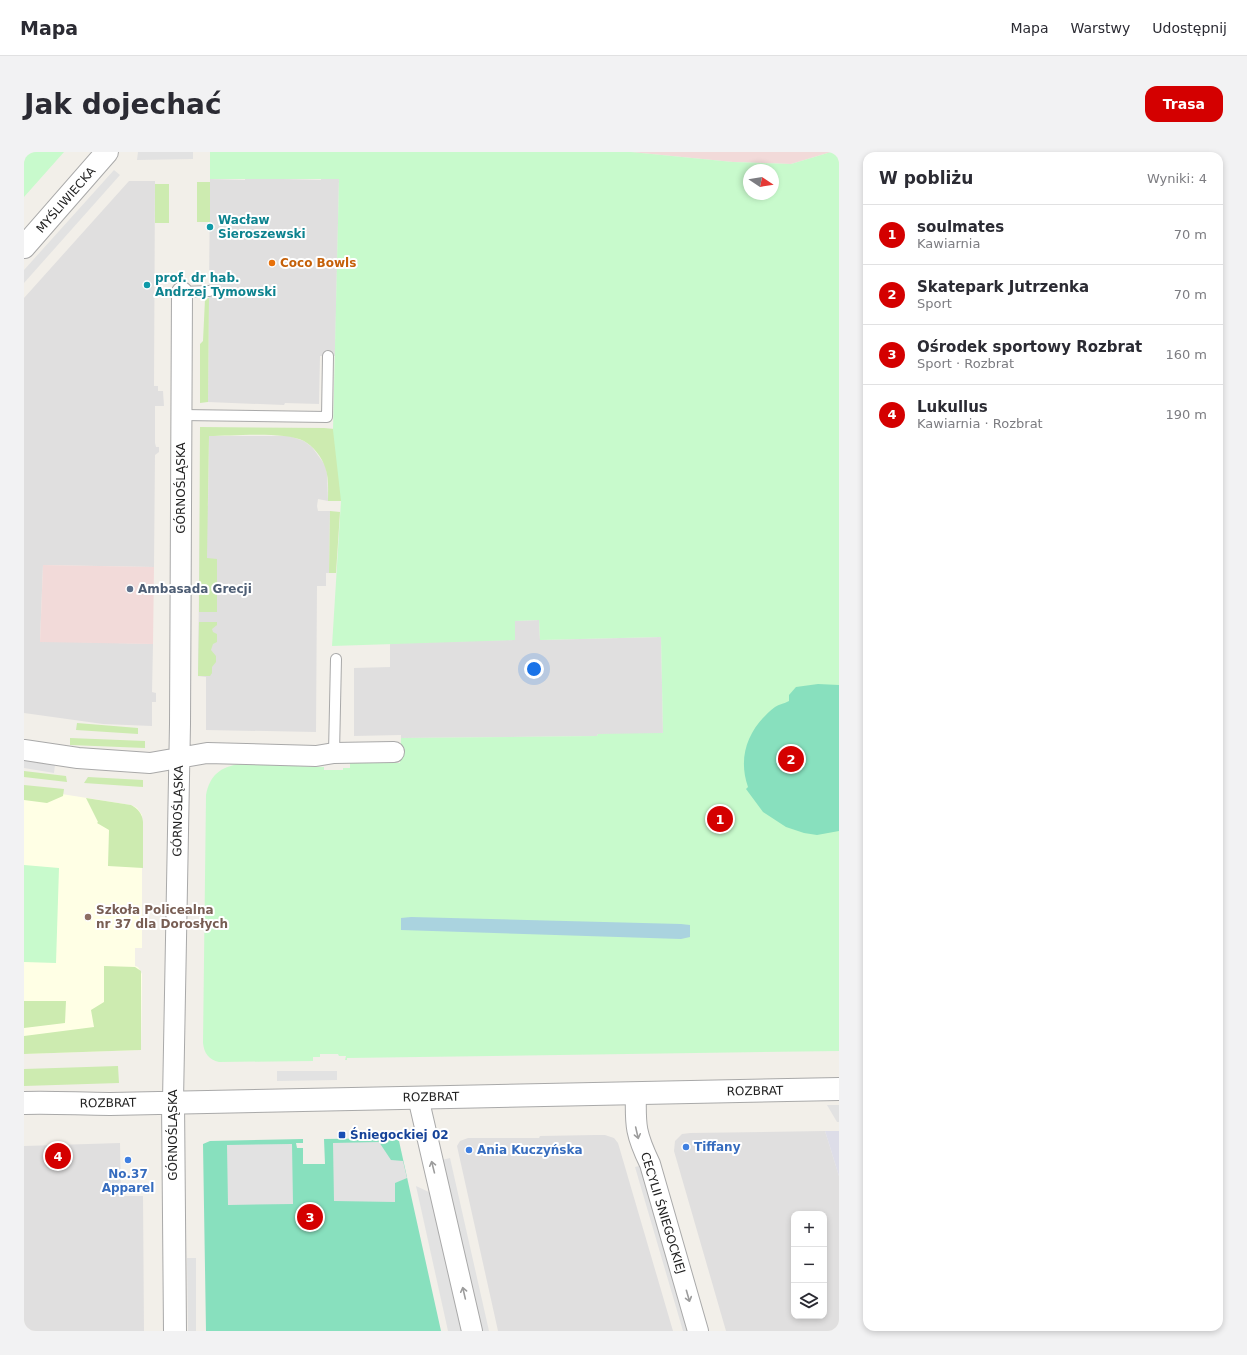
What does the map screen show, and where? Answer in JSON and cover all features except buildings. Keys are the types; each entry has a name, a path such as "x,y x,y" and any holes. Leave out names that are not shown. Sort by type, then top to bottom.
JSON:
{"street":[{"name":"MYŚLIWIECKA","path":"24,248 107,152"},
{"name":"GÓRNOŚLĄSKA","path":"175,1331 173,1101 179,759 182,292"},
{"path":"24,750 62,757 150,763 207,753 316,756 334,753 394,752"},
{"name":"ROZBRAT","path":"24,1103 108,1104 173,1101 636,1094 839,1089"},
{"name":"CECYLII ŚNIEGOCKIEJ","path":"636,1094 635,1124 639,1140 650,1164 698,1331"},
{"path":"418,1097 472,1331"}],"lane":[{"path":"182,292 209,291"},
{"path":"182,414 327,417 328,356"},
{"path":"334,753 336,659"}],"shaded area":[{"path":"138,152 193,152 193,159 137,160"},
{"path":"631,152 831,152 791,164 733,162"},
{"path":"114,170 120,175 24,283 24,270"},
{"path":"245,178 339,179 335,356 320,356 319,404 285,403 284,405 208,402 210,179 245,180"},
{"path":"129,181 155,181 154,386 158,386 158,391 163,391 164,406 155,406 155,443 156,447 159,447 159,452 155,455 154,567 43,565 40,641 153,644 152,692 156,693 156,702 152,702 152,726 103,724 24,713 24,298"},
{"path":"209,436 289,436 304,441 312,447 325,465 327,473 328,501 318,499 317,506 318,511 330,511 329,573 326,573 326,586 317,586 316,732 206,730 206,677 198,676 200,506 208,506"},
{"path":"43,565 154,567 153,644 40,642"},
{"path":"539,620 540,640 661,637 663,734 401,738 401,735 354,736 354,668 390,667 390,643 514,640 514,621"},
{"path":"24,760 55,765 54,773 24,768"},
{"path":"24,788 131,805 137,808 142,815 142,948 135,948 135,966 138,967 142,974 141,1050 24,1054"},
{"path":"277,1071 337,1071 337,1080 277,1081"},
{"path":"827,1105 839,1105 839,1122 837,1122"},
{"path":"825,1131 839,1176 839,1331 726,1331 674,1151 675,1141 682,1134"},
{"path":"825,1131 839,1131 839,1176"},
{"path":"605,1135 614,1138 618,1143 673,1331 498,1331 457,1146 460,1141 468,1138 539,1138 540,1136"},
{"path":"379,1142 391,1160 403,1161 407,1178 395,1183 395,1202 334,1201 333,1143"},
{"path":"120,1143 121,1196 143,1196 144,1331 24,1331 24,1146"},
{"path":"292,1144 293,1204 228,1205 227,1145"},
{"path":"450,1158 489,1331 480,1331 442,1160"},
{"path":"643,1165 691,1331 683,1331 635,1167"},
{"path":"416,1186 433,1194 463,1331 448,1331"},
{"path":"187,1258 196,1258 196,1331 188,1331"}],"green space":[{"path":"24,152 64,152 24,197"},
{"path":"210,152 631,152 733,162 791,164 831,152 839,152 839,1051 347,1058 347,1060 345,1060 346,1056 339,1056 338,1054 320,1054 320,1057 313,1057 313,1061 219,1062 212,1060 208,1056 203,1043 206,795 210,782 217,773 227,767 240,764 324,767 324,770 343,770 343,768 350,768 350,761 400,763 401,738 597,736 598,734 663,733 661,637 540,640 539,620 515,621 515,640 332,646 341,501 333,430 339,179 210,179"},
{"path":"197,182 210,182 210,222 197,222"},
{"path":"155,184 169,184 169,223 155,223"},
{"path":"209,298 208,402 200,403 200,344 203,341 205,299"},
{"path":"200,427 324,428 345,430 341,501 328,501 328,479 324,463 314,449 304,441 284,436 271,435 209,436 207,558 217,559 217,612 199,612"},
{"path":"330,511 340,512 336,573 329,573"},
{"path":"199,622 217,622 217,625 212,629 213,632 217,634 217,642 213,644 211,650 216,656 216,662 212,667 212,673 210,676 198,676"},
{"path":"818,684 839,685 839,831 817,835 804,833 786,827 763,812 746,789 748,787 744,764 745,753 752,733 766,715 777,706 789,701 789,695 796,687"},
{"path":"77,723 138,728 138,734 76,730"},
{"path":"70,738 145,741 145,748 70,745"},
{"path":"24,771 66,776 67,782 24,777"},
{"path":"88,777 143,780 143,787 84,783"},
{"path":"24,785 64,789 63,796 47,803 24,800"},
{"path":"86,798 131,805 136,808 142,816 143,822 143,868 108,866 109,830 97,823 98,822"},
{"path":"24,865 59,868 56,963 24,962"},
{"path":"104,966 135,967 141,971 141,1050 24,1054 24,1036 94,1027 91,1010 104,1002"},
{"path":"24,1001 66,1001 65,1023 24,1028"},
{"path":"118,1066 119,1083 24,1086 24,1069"},
{"path":"395,1138 399,1141 441,1331 206,1331 203,1144 210,1141 303,1139 303,1143 296,1143 297,1148 303,1148 303,1164 325,1164 324,1139"}],"water":[{"path":"411,917 681,924 690,925 690,937 681,939 401,930 401,918"}],"place":[{"name":"Wacław Sieroszewski","path":"210,227"},
{"name":"Coco Bowls","path":"272,263"},
{"name":"prof. dr hab. Andrzej Tymowski","path":"147,285"},
{"name":"Ambasada Grecji","path":"130,589"},
{"name":"Skatepark Jutrzenka","path":"791,759"},
{"name":"soulmates","path":"720,819"},
{"name":"Szkoła Policealna nr 37 dla Dorosłych","path":"88,917"},
{"name":"Śniegockiej 02","path":"342,1135"},
{"name":"Tiffany","path":"686,1147"},
{"name":"Ania Kuczyńska","path":"469,1150"},
{"name":"Lukullus","path":"58,1156"},
{"name":"No.37 Apparel","path":"128,1160"},
{"name":"Ośrodek sportowy Rozbrat","path":"310,1217"}]}
